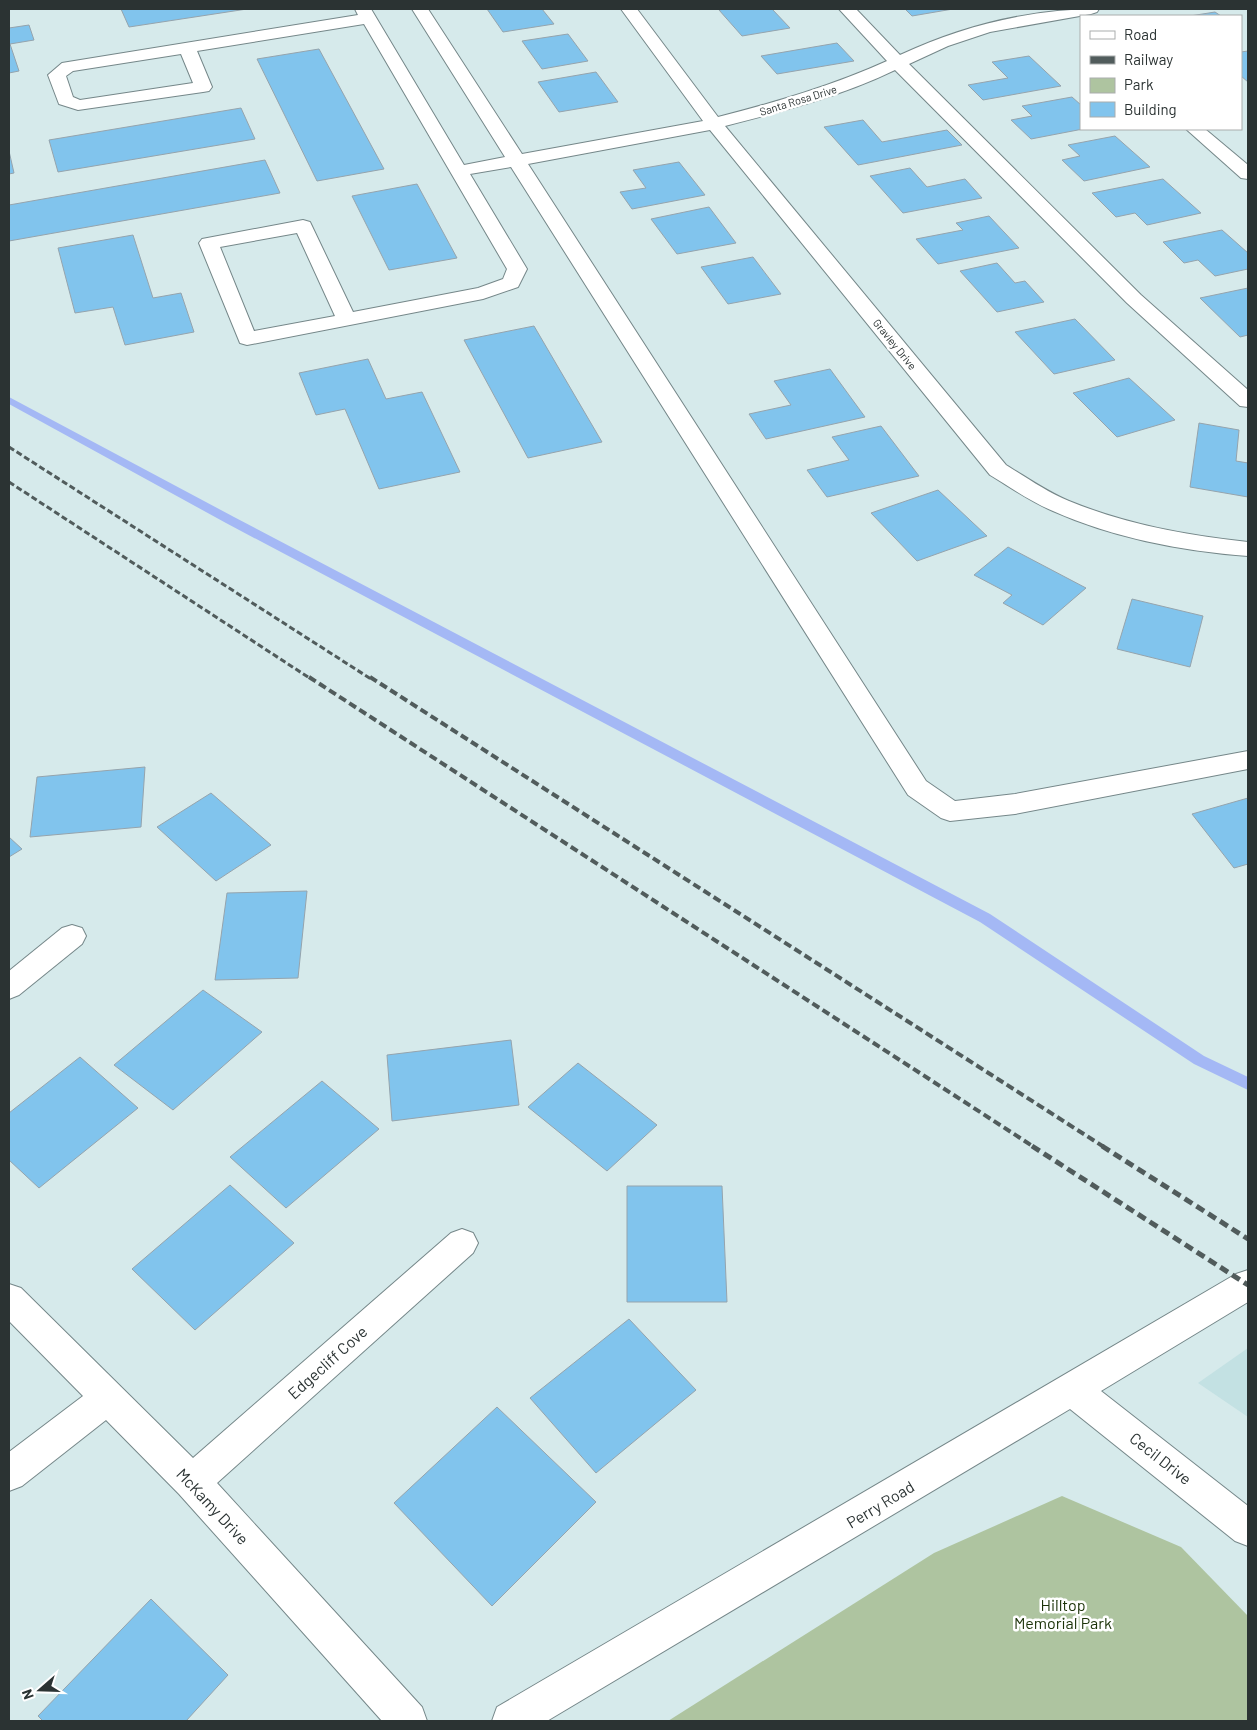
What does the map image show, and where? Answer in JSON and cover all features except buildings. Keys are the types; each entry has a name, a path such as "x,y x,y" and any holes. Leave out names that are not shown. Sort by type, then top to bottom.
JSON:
{"street":[{"path":"420,9 507,162 718,478 917,788 950,811 1015,804 1248,760"},
{"name":"Gravley Drive","path":"629,9 714,124 998,470 1060,506 1129,529 1189,543 1248,549"},
{"path":"847,9 938,105 1134,299 1248,401"},
{"name":"Santa Rosa Drive","path":"459,171 714,124 856,82 942,42 987,28 1064,16 1091,9"},
{"path":"187,47 203,87 78,105 65,100 58,74 68,66 187,47 366,13 517,269 511,283 483,294 347,320 247,339 209,243 304,226 347,320"},
{"path":"1196,130 1248,174"},
{"path":"9,987 72,936"},
{"name":"Edgecliff Cove","path":"192,1482 462,1243"},
{"name":"Perry Road","path":"512,1721 1248,1286"},
{"name":"McKamy Drive","path":"9,1299 192,1482 408,1721"},
{"name":"Cecil Drive","path":"1073,1390 1248,1528"},
{"path":"9,1474 109,1397"}],"shaded area":[{"path":"1248,1348 1248,1417 1198,1383"}],"green space":[{"name":"Hilltop Memorial Park","path":"1062,1496 1181,1547 1248,1616 1248,1721 668,1721 934,1553"}],"waterway":[{"path":"9,400 230,520 985,918 1199,1060 1248,1084"}],"railway":[{"path":"9,447 371,679"},
{"path":"9,482 311,679"},
{"path":"309,677 1034,1147"},
{"path":"370,677 1104,1147"},
{"path":"1032,1146 1248,1285"},
{"path":"1102,1146 1248,1239"}]}
